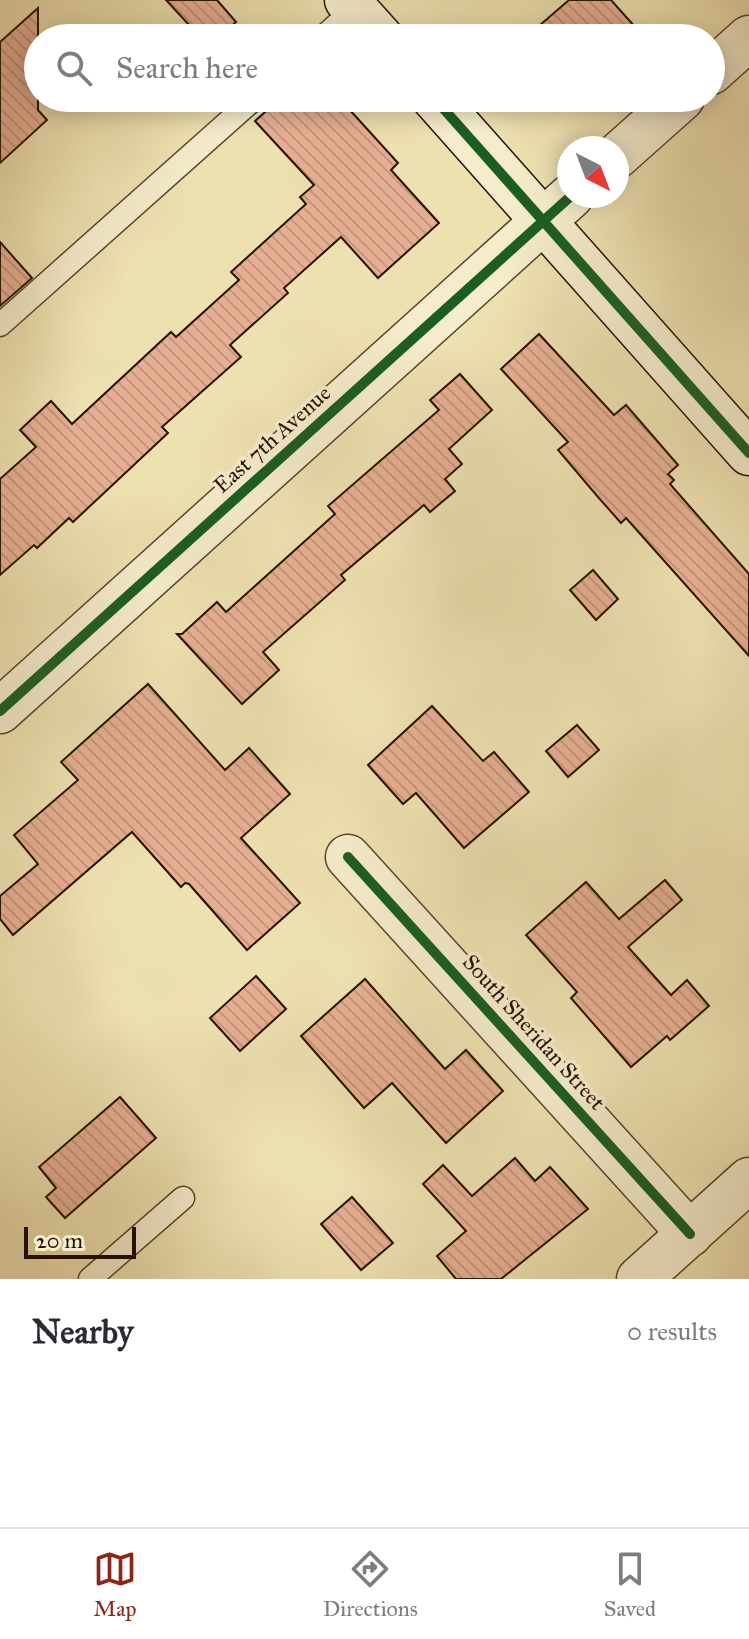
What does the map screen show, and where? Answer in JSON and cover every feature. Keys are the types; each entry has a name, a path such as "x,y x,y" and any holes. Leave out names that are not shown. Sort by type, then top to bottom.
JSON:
{"street":[{"path":"725,59 749,38"},
{"path":"450,112 557,208 749,453"},
{"path":"629,145 666,112"},
{"name":"East 7th Avenue","path":"0,711 557,208"},
{"name":"South Sheridan Street","path":"348,857 690,1234"},
{"path":"639,1279 749,1180"}],"lane":[{"path":"344,24 362,12"},
{"path":"0,325 239,112"},
{"path":"90,1279 183,1198"}],"building":[{"path":"166,0 217,0 236,22 234,24 188,24"},
{"path":"569,0 611,0 632,24 541,24"},
{"path":"38,8 38,24 24,24 24,112 40,112 47,120 0,163 0,42"},
{"path":"265,112 352,112 398,163 391,170 439,223 378,278 341,237 284,288 288,293 230,345 241,357 162,427 168,433 73,522 69,518 37,548 34,545 0,575 0,479 36,447 20,430 51,401 72,424 171,332 176,337 239,280 231,272 306,204 300,197 314,185 255,121"},
{"path":"0,242 32,278 0,306"},
{"path":"539,334 614,415 626,405 678,465 668,474 674,480 670,484 749,574 749,656 626,518 621,523 598,497 558,450 568,442 501,369"},
{"path":"460,374 492,410 449,449 462,464 445,479 455,491 430,512 424,505 341,575 345,580 263,652 279,670 242,704 177,634 182,634 217,602 226,612 335,514 328,506 439,410 430,400"},
{"path":"593,570 618,599 596,620 570,590"},
{"path":"148,684 225,770 249,748 290,794 241,838 300,903 247,950 189,884 181,887 132,832 13,935 0,919 0,896 38,864 14,835 78,780 61,762"},
{"path":"432,706 483,761 494,752 529,792 464,848 416,793 403,804 368,765"},
{"path":"577,725 599,750 568,777 546,751"},
{"path":"665,880 682,900 628,947 671,995 687,980 709,1006 670,1040 667,1036 631,1067 571,998 577,992 526,935 586,882 619,919"},
{"path":"256,976 286,1009 240,1051 210,1018"},
{"path":"365,979 445,1069 466,1050 503,1091 446,1143 392,1083 364,1108 301,1036"},
{"path":"120,1097 156,1138 65,1218 46,1197 56,1188 39,1167"},
{"path":"515,1158 535,1181 550,1167 588,1209 501,1279 456,1279 437,1256 466,1231 423,1184 443,1165 472,1196"},
{"path":"352,1197 393,1243 361,1270 321,1224"}],"cycle path":[{"path":"446,112 749,453"},
{"path":"0,711 558,208"},
{"path":"348,857 690,1234"}]}
